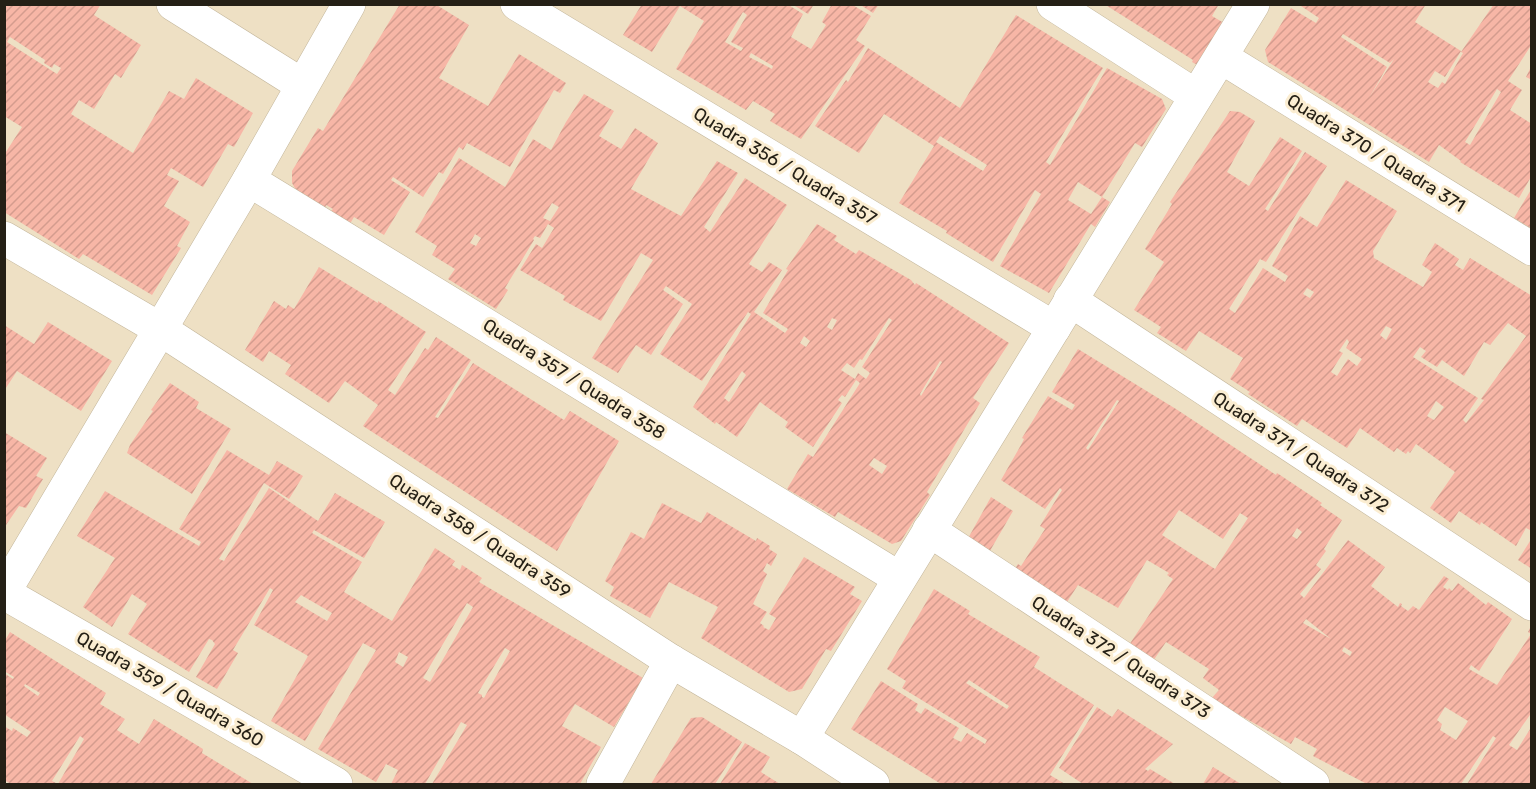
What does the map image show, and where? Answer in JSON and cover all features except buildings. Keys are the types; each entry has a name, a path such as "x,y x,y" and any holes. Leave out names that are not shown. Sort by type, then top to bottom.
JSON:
{"street":[{"path":"173,4 302,85"},
{"path":"4,592 249,180 349,4"},
{"name":"Quadra 356 / Quadra 357","path":"517,4 1054,328"},
{"path":"1053,4 1196,96"},
{"path":"802,738 1253,4"},
{"name":"Quadra 370 / Quadra 371","path":"1221,57 1532,249"},
{"name":"Quadra 357 / Quadra 358","path":"249,180 899,579"},
{"name":"Quadra 358 / Quadra 359","path":"4,238 160,329 671,661 802,738 873,784"},
{"name":"Quadra 371 / Quadra 372","path":"1070,300 1532,604"},
{"name":"Quadra 372 / Quadra 373","path":"929,530 1313,784"},
{"name":"Quadra 359 / Quadra 360","path":"4,592 301,776 336,784"},
{"path":"603,784 671,661"}]}
